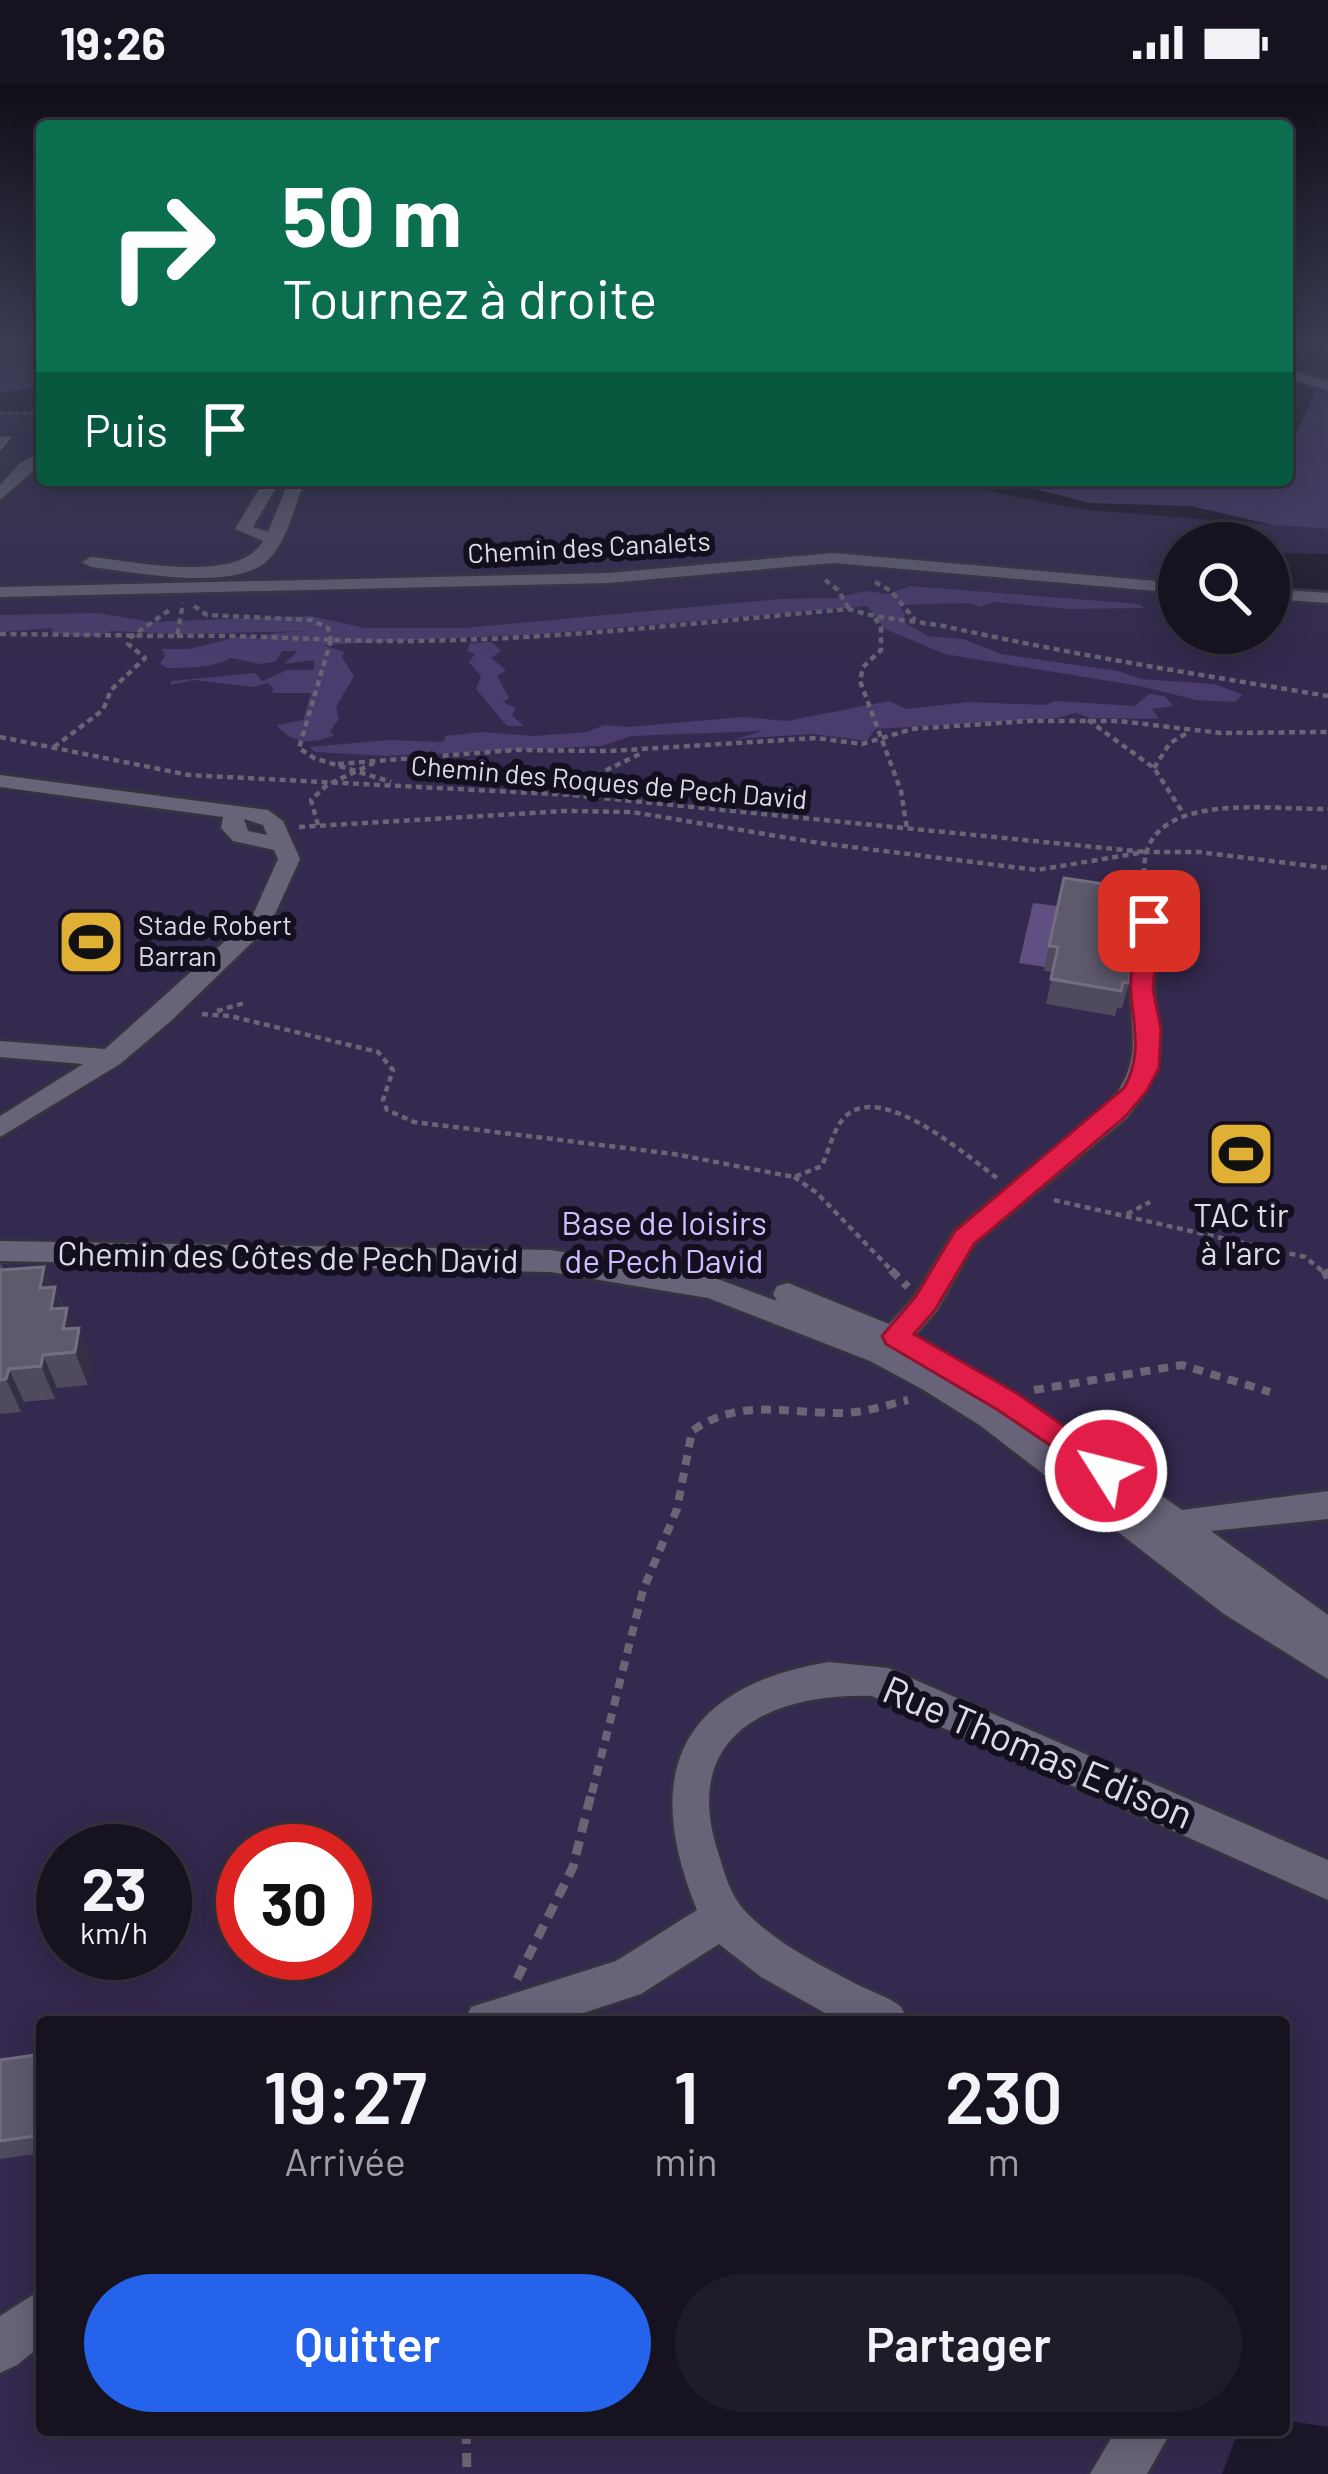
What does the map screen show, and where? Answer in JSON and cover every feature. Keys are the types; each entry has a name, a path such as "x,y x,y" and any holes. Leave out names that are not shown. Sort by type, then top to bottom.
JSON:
{"street":[{"path":"0,494 7,476 36,458"},
{"path":"268,486 243,529 271,538"},
{"path":"91,562 234,569 264,557 294,486"},
{"name":"Chemin des Canalets","path":"0,592 186,599 608,578 814,558 1158,586"},
{"path":"1290,595 1328,598"},
{"path":"0,781 81,789 160,805 235,810 232,828 241,836 282,838 289,859 262,920 163,1015 111,1058 0,1128"},
{"path":"889,1345 926,1303 964,1237 1117,1112 1147,1068 1149,1029 1142,989 1149,921"},
{"path":"0,1049 111,1058"},
{"name":"Chemin des Côtes de Pech David","path":"0,1232 561,1244 701,1267 782,1291 1008,1402 1328,1663"},
{"name":"Chemin des Côtes de Pech David","path":"0,1251 569,1264 712,1288 889,1345 1167,1534 1328,1635"},
{"path":"1167,1534 1237,1512 1328,1505"},
{"name":"Rue Thomas Edison","path":"875,2016 787,1969 723,1918 691,1843 688,1797 704,1745 739,1707 785,1682 835,1674 875,1680 1328,1880"},
{"path":"504,2016 626,1979 723,1918"},
{"path":"0,2348 36,2318"},
{"path":"1116,2474 1144,2436"}],"path":[{"path":"814,558 826,571 825,582 838,590 849,609"},
{"path":"857,559 915,620"},
{"path":"177,636 186,599"},
{"path":"54,748 103,710 111,690 142,665 145,658 128,644 128,638 186,599"},
{"path":"186,599 207,615 322,623 331,640"},
{"path":"0,634 128,638 268,634 331,640 540,636 849,609 875,619 915,620 1037,647 1328,696"},
{"path":"875,619 881,627 881,650 859,674 873,729 910,816 908,829"},
{"path":"331,640 299,748 314,758 406,787"},
{"path":"338,764 515,750 650,749 816,739 862,744 912,729 1088,720 1192,730 1328,732"},
{"path":"1088,720 1154,768 1184,813"},
{"path":"1154,768 1170,742 1192,730"},
{"name":"Chemin des Roques de Pech David","path":"0,737 189,775 572,796 1145,852"},
{"path":"572,796 592,776 650,749"},
{"path":"319,825 311,800 327,784 383,760"},
{"path":"1149,921 1145,852 1156,834 1184,813 1328,809"},
{"path":"282,838 319,825 565,811 632,812 819,843 1036,870 1145,852 1198,852 1328,868"},
{"path":"163,1015 213,1012 244,1004"},
{"path":"213,1012 378,1052 393,1070 383,1100 386,1110 414,1122 674,1154 794,1177 817,1193 926,1303"},
{"path":"794,1177 822,1166 844,1119 852,1110 868,1107 918,1121 1019,1191 1305,1257 1322,1267 1328,1278"},
{"path":"1125,1215 1150,1202"},
{"path":"1008,1402 1032,1390 1182,1365 1270,1393"},
{"path":"491,2016 535,1950 572,1867 644,1589 677,1509 692,1431 716,1412 738,1407 847,1414 914,1399"},
{"path":"466,2436 467,2474"}],"green space":[{"name":"Base de loisirs de Pech David","path":"0,454 36,454 36,486 963,486 1085,510 1238,522 1158,522 1158,654 1290,654 1290,600 1328,603 1328,2427 1290,2421 1290,2016 36,2016 36,2436 1237,2436 1222,2474 0,2474"},
{"name":"Base de loisirs de Pech David","path":"1290,526 1328,529 1328,554 1290,553"}],"shaded area":[{"path":"1293,454 1328,454 1328,529 1260,522 1191,506 1090,503 1023,486 1293,486"},
{"path":"910,586 1139,604 1144,608 1069,609 994,602 980,607 969,603 899,605 905,614 902,621 928,636 963,639 1001,654 1118,671 1141,679 1215,684 1243,695 1235,702 1196,700 1140,686 945,654 885,629 867,606 554,633 323,645 345,652 342,657 354,676 336,707 339,719 330,731 334,735 303,741 277,725 303,720 311,693 271,693 274,688 267,683 253,687 193,680 171,685 171,681 255,673 263,681 287,670 314,670 314,660 284,664 298,651 282,651 275,662 259,664 231,658 191,667 160,664 165,656 162,649 189,649 246,635 255,640 274,633 312,631 111,631 97,636 51,632 52,628 0,632 0,615 98,613 150,622 310,616 365,628 464,628 835,598 866,591 888,594"},
{"path":"491,642 501,651 491,658 506,670 497,676 509,698 503,702 516,708 512,715 524,726 507,726 476,689 481,676 469,662 475,654 467,651 470,643"},
{"path":"1149,694 1165,696 1173,706 1152,709 1159,719 1090,718 1076,713 875,729 867,741 812,734 735,739 763,731 631,736 602,746 385,756 315,752 309,747 389,740 443,742 446,736 482,732 534,736 587,732 604,725 743,717 787,721 889,701 907,709 968,702 1135,706"},
{"path":"1033,903 1058,906 1045,967 1019,963"}],"building":[{"path":"1064,878 1137,889 1129,936 1129,983 1123,982 1121,991 1051,979 1058,947 1049,946"},
{"path":"44,1267 40,1288 55,1287 51,1309 67,1308 63,1329 79,1328 75,1352 43,1355 41,1366 9,1369 6,1379 0,1380 0,1270"},
{"path":"36,2055 36,2136 0,2141 0,2060"}],"place":[{"name":"Stade Robert Barran","path":"91,942"},
{"name":"TAC tir à l'arc","path":"1241,1154"}],"route":[{"path":"1106,1471 1008,1402 896,1336 926,1303 964,1237 1117,1112 1134,1092 1147,1068 1149,1029 1142,989 1149,921"}]}
